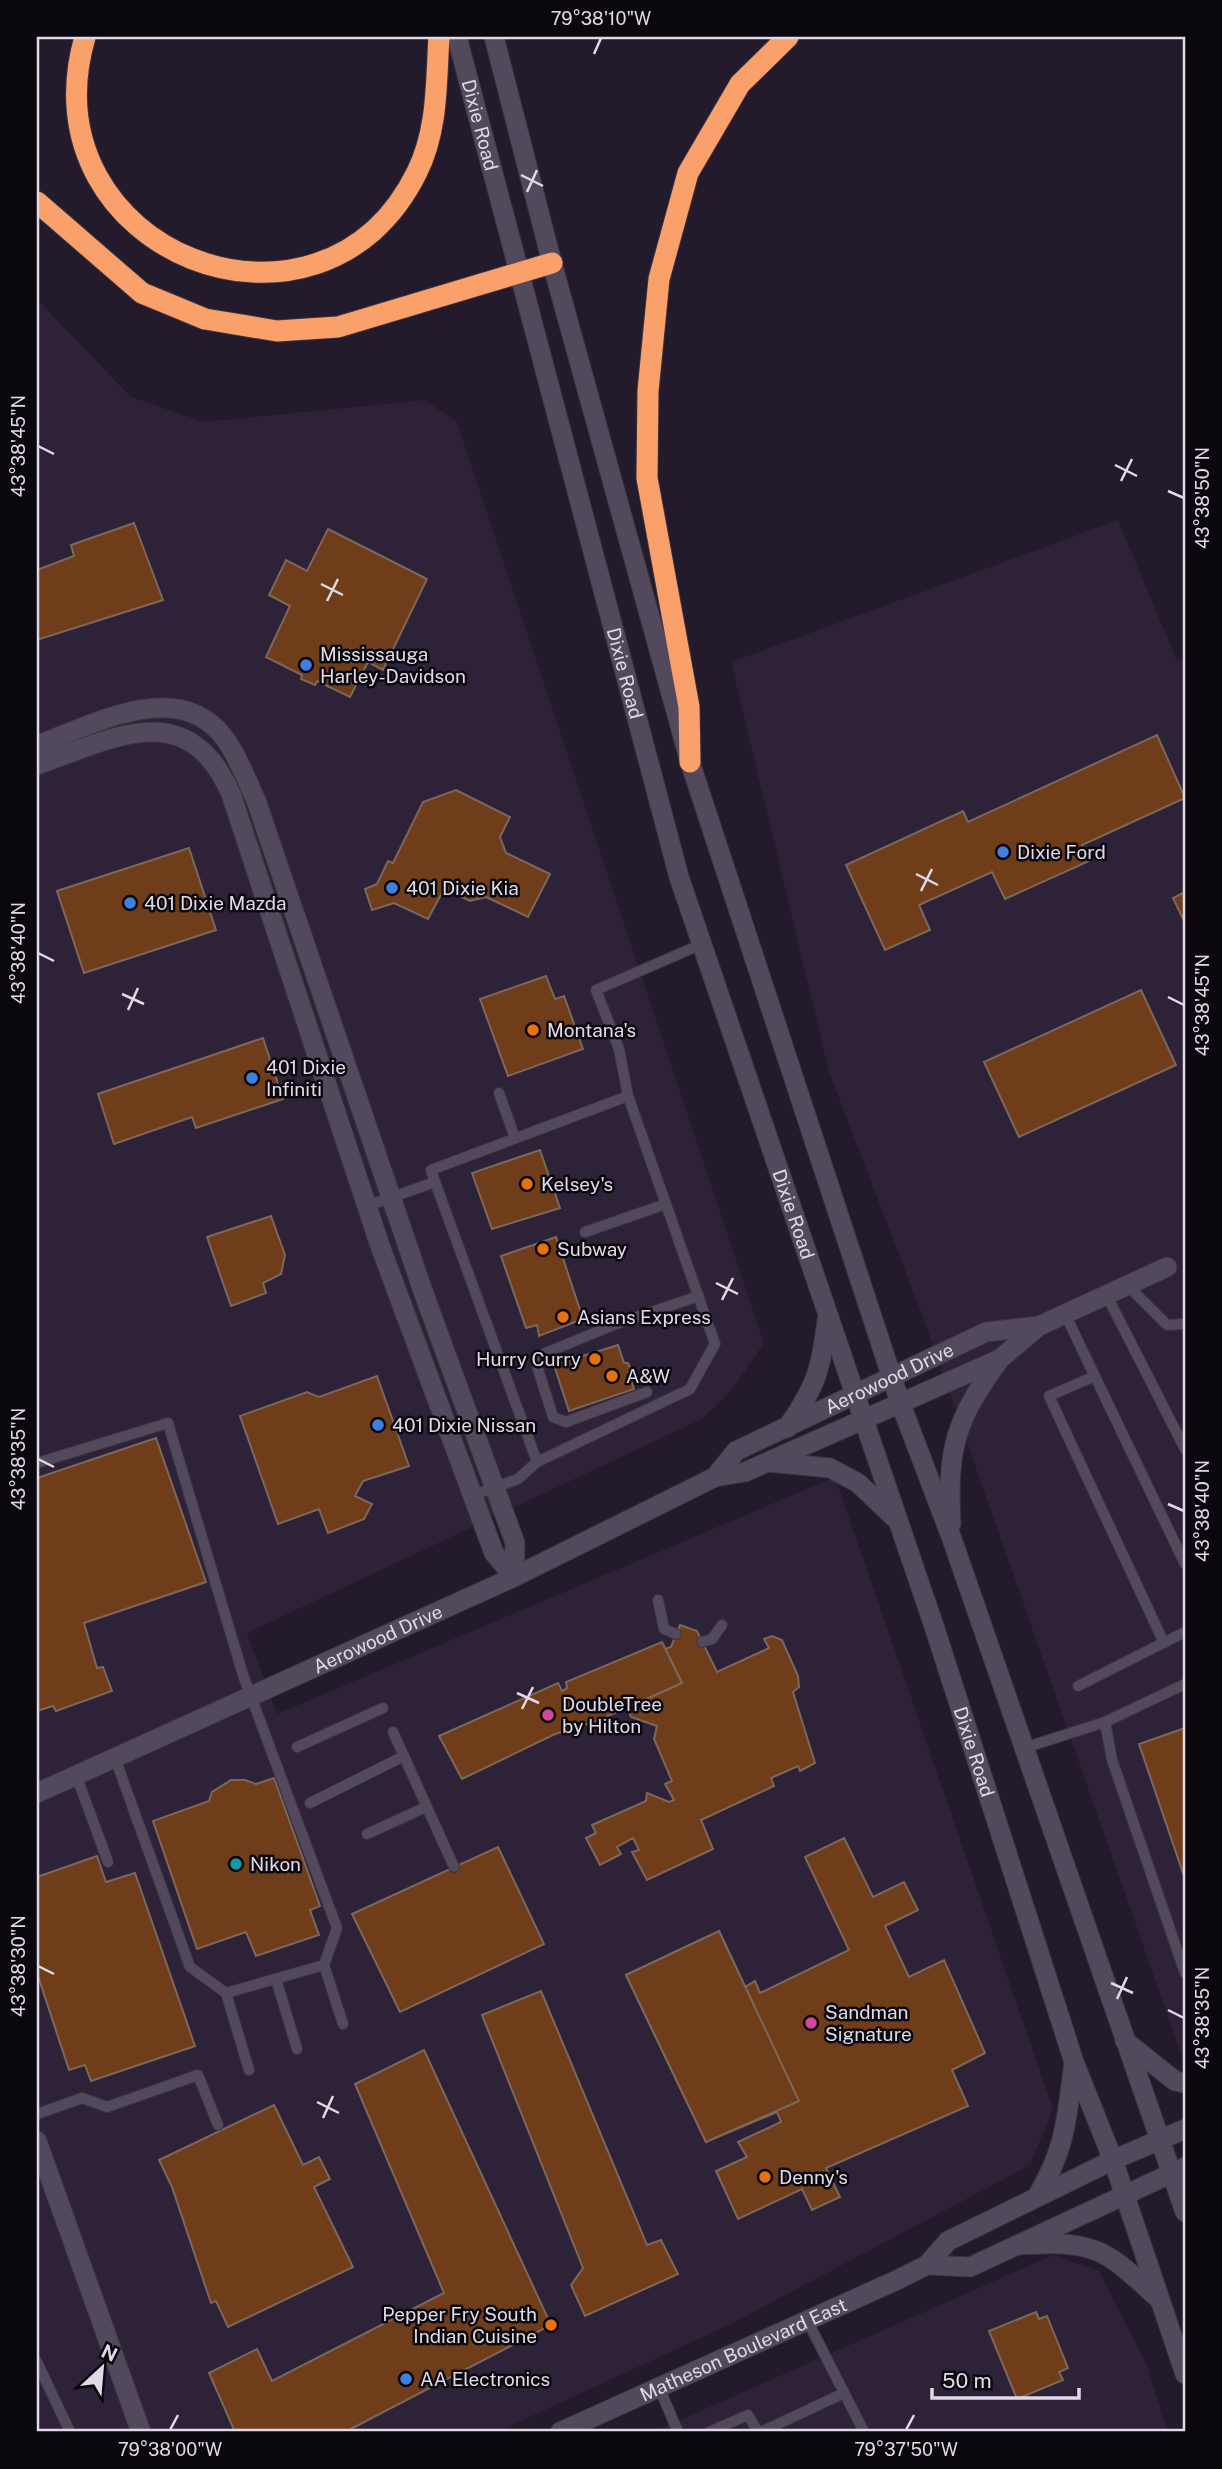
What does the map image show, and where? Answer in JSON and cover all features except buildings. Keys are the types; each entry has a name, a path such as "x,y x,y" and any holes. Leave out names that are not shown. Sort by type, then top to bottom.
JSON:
{"highway":[{"path":"85,37 78,74 79,128 90,162 111,198 137,227 174,251 217,268 254,272 297,268 349,246 377,227 407,191 418,171 433,123 439,37"},
{"path":"690,762 690,707 647,478 648,391 659,279 688,173 740,84 788,37"},
{"path":"37,202 142,293 205,319 277,331 338,327 552,263"}],"main road":[{"name":"Dixie Road","path":"457,37 679,877 899,1522 1022,1893 1074,2062 1113,2160 1185,2374"},
{"name":"Dixie Road","path":"495,37 552,263 690,762 901,1402 952,1539 1159,2141 1178,2170 1185,2213"},
{"path":"37,745 142,709 177,708 199,716 218,731 232,750 257,803 391,1197 515,1543 514,1577"},
{"path":"37,765 129,733 167,732 192,742 207,754 224,776 367,1206 471,1496 494,1553 514,1577"},
{"name":"Aerowood Drive","path":"37,1793 514,1577 715,1477 745,1472 1000,1359 1039,1326 1167,1267"},
{"path":"787,1428 812,1392 822,1365 827,1312"},
{"name":"Aerowood Drive","path":"715,1477 736,1451 986,1332 1039,1326"},
{"path":"952,1539 951,1486 957,1428 971,1398 1000,1359"},
{"path":"768,1462 830,1468 858,1483 899,1522"},
{"path":"1125,2041 1175,2081 1185,2083"},
{"path":"1037,2197 1056,2164 1064,2140 1074,2062"},
{"name":"Matheson Boulevard East","path":"560,2432 927,2265 948,2241 1113,2160 1185,2129"},
{"path":"37,2141 140,2432"},
{"name":"Matheson Boulevard East","path":"927,2265 970,2267 1178,2170"},
{"path":"1018,2245 1059,2243 1094,2250 1109,2258 1160,2300"}],"lane":[{"path":"236,809 257,803"},
{"path":"471,1496 519,1479 537,1462 690,1390 715,1344 628,1096 619,1049 596,989 702,944"},
{"path":"302,1010 326,1004"},
{"path":"499,1093 515,1138"},
{"path":"537,1462 431,1170 628,1096"},
{"path":"367,1206 435,1182"},
{"path":"585,1232 666,1204"},
{"path":"1126,1284 1167,1325 1185,1324"},
{"path":"1106,1294 1185,1449"},
{"path":"647,1392 566,1422 553,1417 537,1366 542,1354 616,1324 699,1296"},
{"path":"1065,1314 1185,1564"},
{"path":"1095,1376 1049,1396 1164,1643"},
{"path":"37,1464 168,1423 251,1697 337,1928 324,1965 343,2024"},
{"path":"658,1600 664,1629 676,1634"},
{"path":"702,1642 712,1639 722,1625"},
{"path":"1078,1686 1185,1632"},
{"path":"1024,1748 1105,1722 1185,1684"},
{"path":"297,1747 383,1708"},
{"path":"1105,1722 1112,1760 1185,1973"},
{"path":"393,1732 454,1867"},
{"path":"310,1803 404,1756"},
{"path":"115,1758 190,1967 226,1993 249,2070"},
{"path":"76,1775 108,1862"},
{"path":"367,1834 426,1807"},
{"path":"226,1993 324,1965"},
{"path":"276,1979 297,2049"},
{"path":"37,2114 82,2098 107,2107 198,2075 218,2125"},
{"path":"807,2320 864,2432"},
{"path":"37,2362 70,2432"},
{"path":"659,2387 678,2432"},
{"path":"709,2432 748,2415 759,2432 844,2393"}],"shaded area":[{"path":"37,299 131,397 204,422 425,400 457,422 764,1343 731,1391 702,1419 247,1633 277,1714 835,1477 1053,2109 1030,2165 729,2325 497,2432 37,2432"},
{"path":"1118,520 1177,661 1185,658 1185,2065 926,1325 829,1072 731,662"},
{"path":"1053,2255 1099,2271 1146,2363 1168,2432 653,2432"}],"place":[{"name":"Mississauga Harley-Davidson","path":"306,665"},
{"name":"Dixie Ford","path":"1003,852"},
{"name":"401 Dixie Kia","path":"392,888"},
{"name":"401 Dixie Mazda","path":"130,903"},
{"name":"Montana's","path":"533,1030"},
{"name":"401 Dixie Infiniti","path":"252,1078"},
{"name":"Kelsey's","path":"527,1184"},
{"name":"Subway","path":"543,1249"},
{"name":"Asians Express","path":"563,1317"},
{"name":"Hurry Curry","path":"595,1359"},
{"name":"A&W","path":"612,1376"},
{"name":"401 Dixie Nissan","path":"378,1425"},
{"name":"DoubleTree by Hilton","path":"548,1715"},
{"name":"Nikon","path":"236,1864"},
{"name":"Sandman Signature","path":"811,2023"},
{"name":"Denny's","path":"765,2177"},
{"name":"Pepper Fry South Indian Cuisine","path":"551,2325"},
{"name":"AA Electronics","path":"406,2379"}]}
